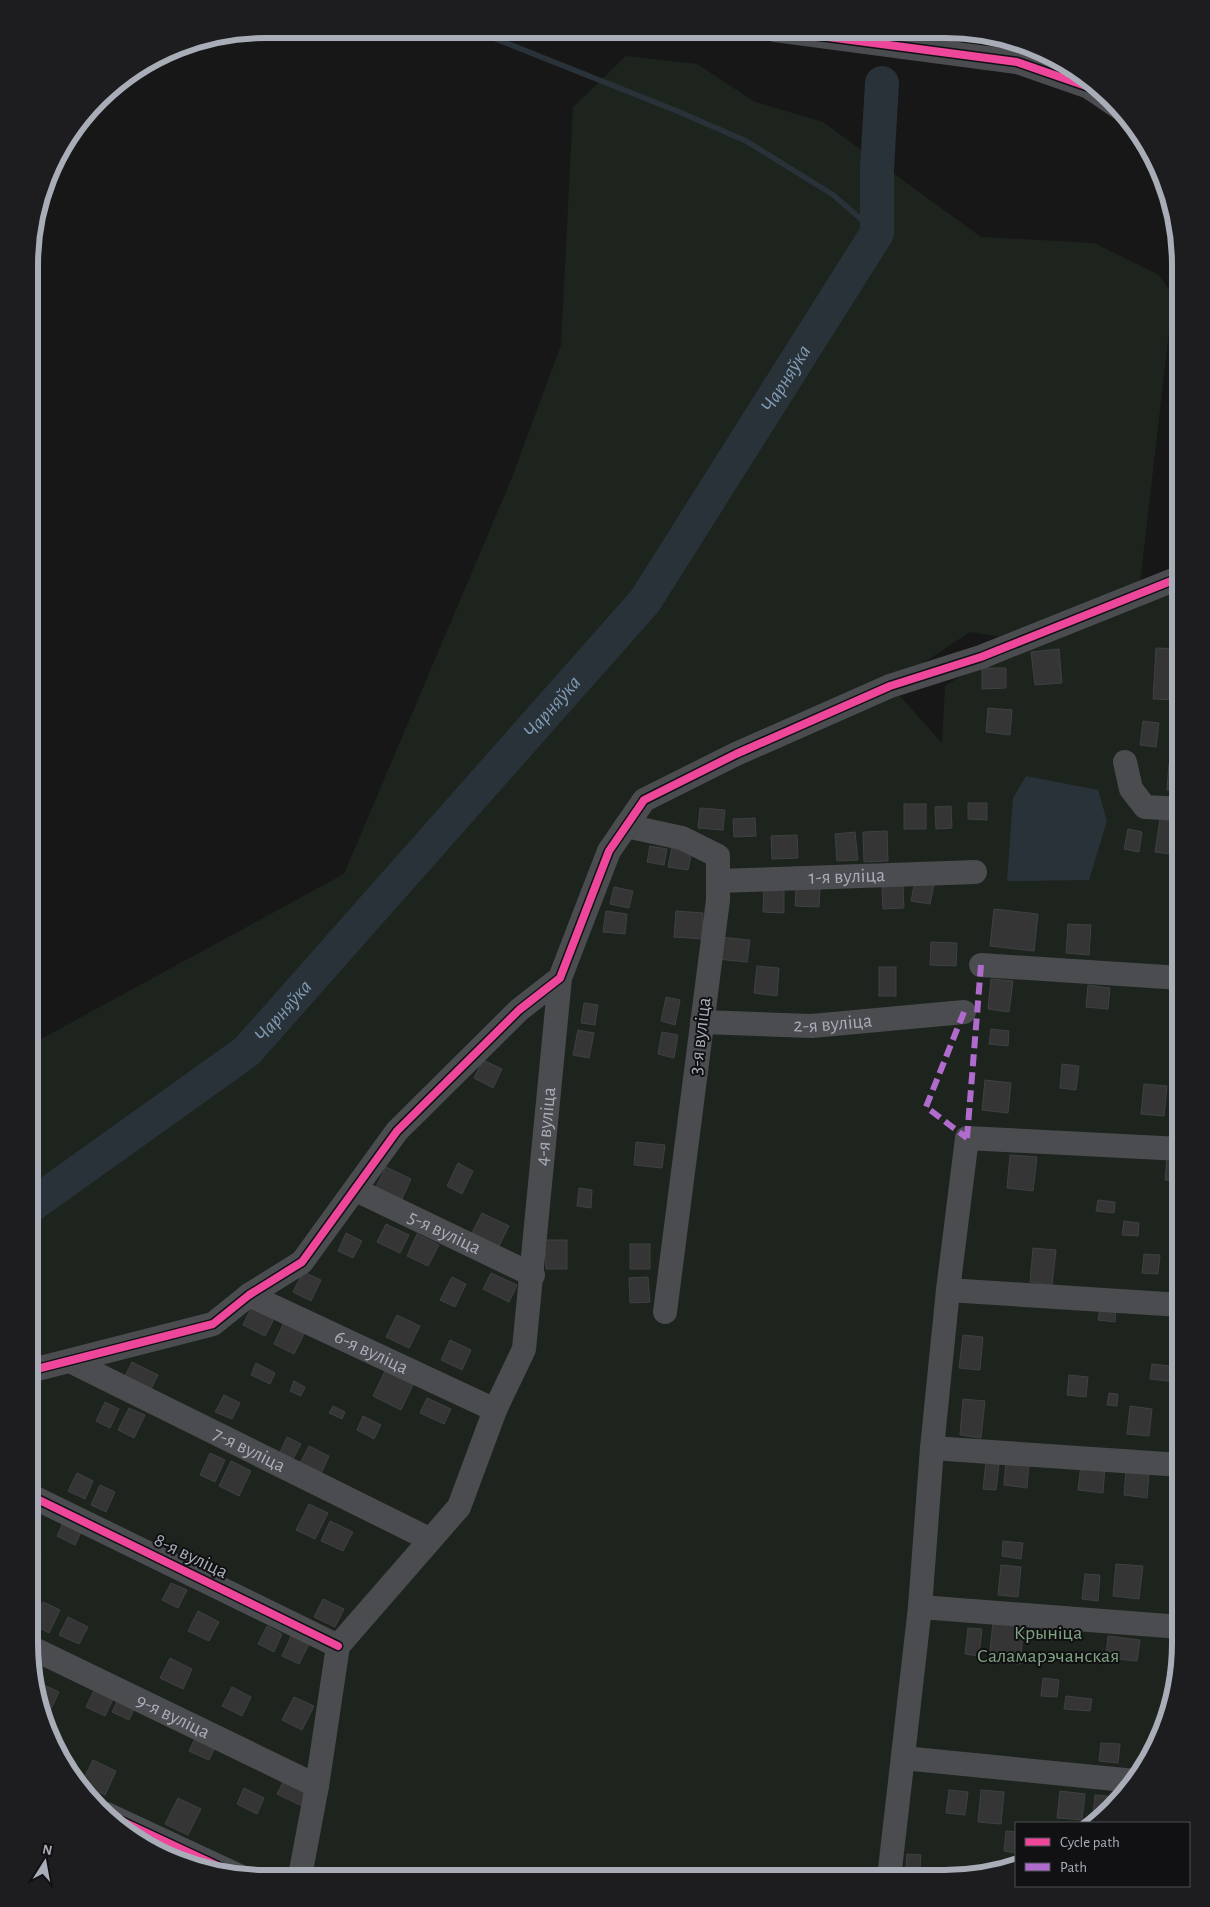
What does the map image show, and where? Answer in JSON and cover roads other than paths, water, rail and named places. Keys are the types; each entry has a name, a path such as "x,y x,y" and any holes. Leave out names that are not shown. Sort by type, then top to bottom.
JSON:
{"street":[{"path":"836,38 1017,62 1086,86"},
{"name":"4-я вуліца","path":"338,1646 429,1539 459,1507 495,1410 524,1349 533,1274 560,978 609,851 644,800 754,746 890,686 981,657 1172,581"},
{"path":"1125,762 1131,789 1145,807 1172,808"},
{"name":"3-я вуліца","path":"626,826 682,838 718,856 718,900 665,1312"},
{"name":"1-я вуліца","path":"718,882 975,872"},
{"path":"981,965 1172,977"},
{"path":"38,1369 213,1324 249,1295 302,1262 397,1132 519,1010 560,978"},
{"name":"2-я вуліца","path":"702,1022 812,1026 964,1012"},
{"path":"890,1870 920,1607 932,1448 948,1290 967,1138 1172,1149"},
{"name":"5-я вуліца","path":"356,1190 533,1274"},
{"path":"948,1290 1172,1304"},
{"name":"6-я вуліца","path":"249,1295 495,1410"},
{"name":"7-я вуліца","path":"70,1361 429,1539"},
{"path":"932,1448 1172,1464"},
{"name":"8-я вуліца","path":"38,1499 338,1646"},
{"path":"920,1607 1172,1626"},
{"path":"301,1870 317,1786 338,1646"},
{"name":"9-я вуліца","path":"38,1651 317,1786"},
{"path":"903,1758 1127,1779"},
{"path":"128,1824 211,1863"}],"waterway":[{"path":"494,38 677,111 746,141 832,194 877,233"},
{"name":"Чарняўка","path":"38,1201 247,1051 645,601 877,233 877,169 882,83"}],"park label":[{"name":"Крыніца Саламарэчанская","path":"1048,1644"}]}
